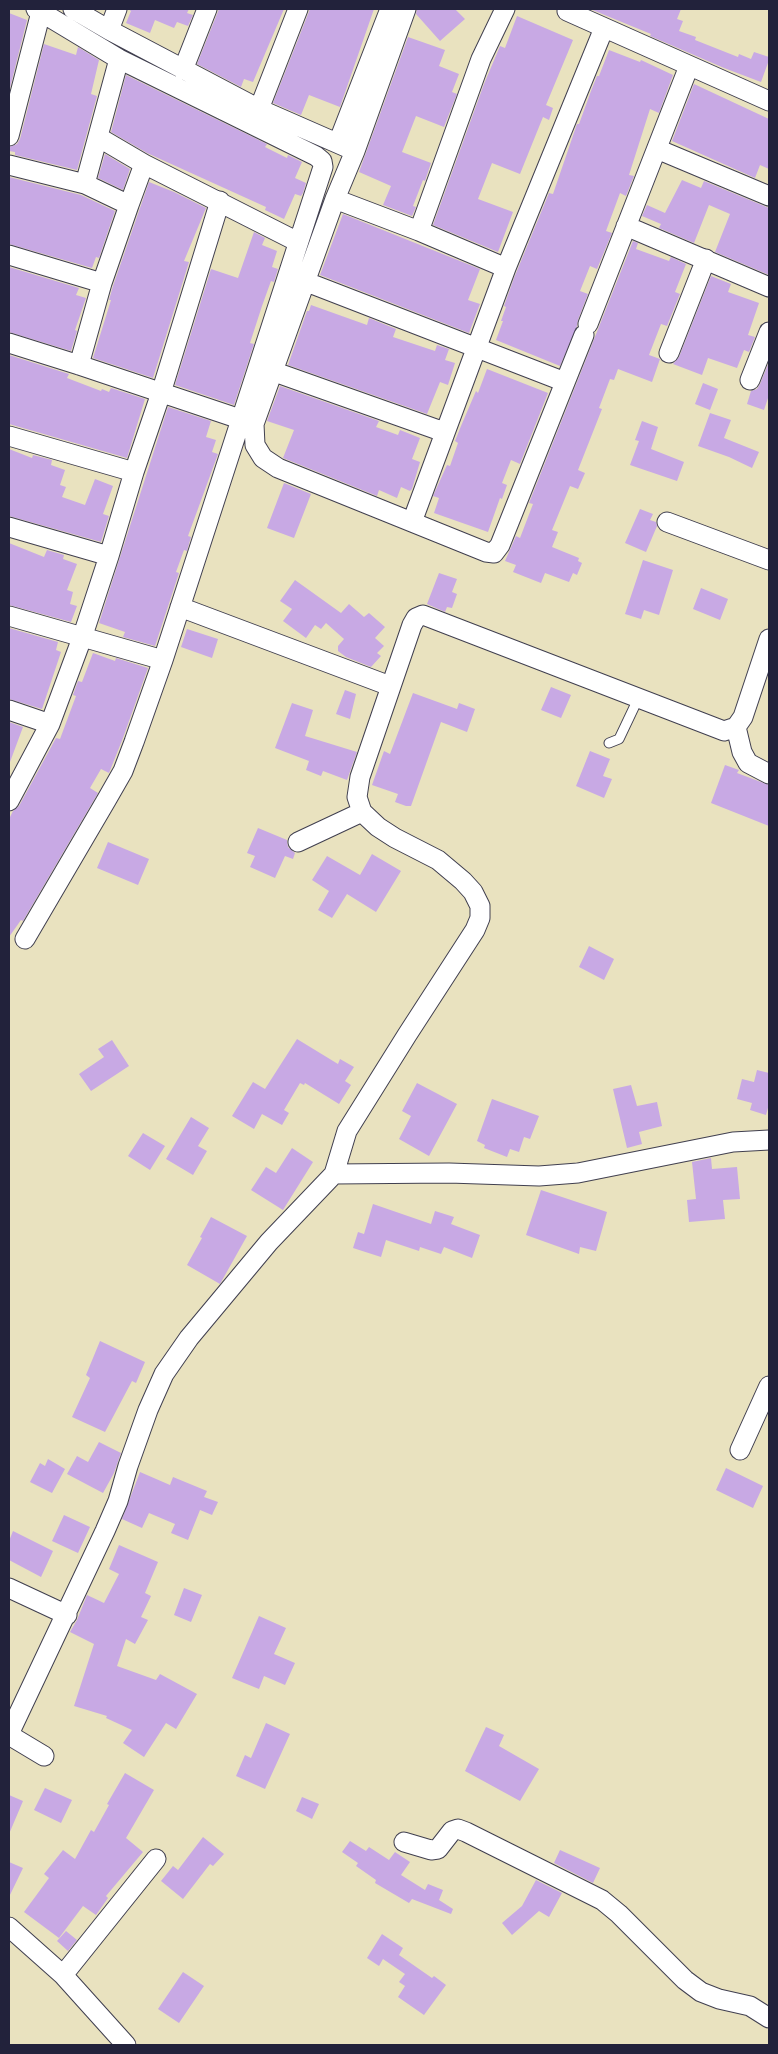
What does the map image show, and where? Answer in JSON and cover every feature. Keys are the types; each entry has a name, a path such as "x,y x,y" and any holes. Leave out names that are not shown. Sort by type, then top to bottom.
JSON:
{"street":[{"path":"73,9 108,30 259,109 346,147"},
{"path":"108,30 117,9"},
{"path":"183,70 207,9"},
{"path":"259,109 298,9"},
{"path":"390,9 346,147 335,198 254,424 255,445 263,458 278,468 491,554 496,551 565,382 689,66"},
{"path":"346,147 406,9"},
{"path":"419,231 482,59 505,9"},
{"path":"565,9 769,102"},
{"path":"9,136 38,10 119,59 316,156 322,161 323,167 163,660 122,771 26,939"},
{"path":"412,522 506,268 604,28"},
{"path":"85,184 119,59"},
{"path":"98,137 144,164 220,200 298,242"},
{"path":"657,149 769,196"},
{"path":"79,365 102,283 144,164"},
{"path":"9,165 85,184 129,206"},
{"path":"335,198 506,268"},
{"path":"10,798 50,724 82,638 161,393 220,200"},
{"path":"626,226 769,287"},
{"path":"9,255 102,283"},
{"path":"669,352 706,259"},
{"path":"304,281 565,382"},
{"path":"750,380 769,332"},
{"path":"9,343 240,419"},
{"path":"272,372 444,432"},
{"path":"9,436 134,472"},
{"path":"667,522 769,560"},
{"path":"9,527 109,556"},
{"path":"180,607 390,686"},
{"path":"44,1756 9,1735 67,1615 118,1501 148,1410 164,1374 189,1338 269,1242 334,1174 347,1131 475,930 480,906 473,892 438,860 384,830 362,812 357,797 360,777 390,686 416,618 423,615 724,731 736,727 743,717 769,639"},
{"path":"9,616 163,660"},
{"path":"9,710 50,724"},
{"path":"736,727 742,752 748,764 769,774"},
{"path":"298,842 362,812"},
{"path":"334,1174 449,1173 539,1176 578,1173 733,1142 769,1140"},
{"path":"740,1450 769,1386"},
{"path":"9,1588 67,1615"},
{"path":"404,1842 431,1850 438,1849 452,1830 458,1829 466,1832 602,1900 619,1914 685,1980 701,1992 719,1999 750,2006 769,2018"},
{"path":"63,1975 156,1860"},
{"path":"9,1927 63,1975 126,2045"}],"lane":[{"path":"609,743 619,739 638,699"}],"building":[{"path":"128,9 189,9 187,13 193,15 188,26 177,22 174,28 155,20 150,33 126,23 131,11"},
{"path":"219,9 284,9 253,82 244,79 241,87 197,64"},
{"path":"310,9 374,9 340,107 309,95 301,115 273,103"},
{"path":"417,9 455,9 465,19 440,41 416,14"},
{"path":"590,9 681,9 677,19 683,21 679,31 696,37 695,40 738,57 739,54 751,59 754,52 769,57 769,60 761,82 724,68 650,36 651,34"},
{"path":"9,13 27,20 9,92"},
{"path":"517,16 573,40 546,105 553,108 549,120 543,117 520,174 492,163 478,199 513,212 498,252 433,225 484,84 500,46 505,48"},
{"path":"408,37 445,50 439,66 459,74 452,92 457,94 444,127 416,116 402,152 431,163 413,206 416,207 412,216 383,205 391,186 359,172"},
{"path":"44,44 76,55 78,47 99,60 91,94 97,96 77,170 15,155 15,152 9,151 9,147 17,144 20,139"},
{"path":"609,50 640,62 641,60 673,75 659,113 650,109 629,175 634,176 626,196 620,193 606,231 612,233 597,269 590,266 580,291 588,294 560,366 496,340 503,321 501,321 506,307 504,306 514,278 549,193 553,194 577,124 579,124"},
{"path":"126,75 267,144 265,147 287,158 288,155 302,162 295,178 306,183 303,193 301,196 295,194 284,219 265,210 266,207 147,153 111,132"},
{"path":"694,84 769,119 769,169 760,165 755,178 672,141"},
{"path":"105,154 130,169 123,190 98,178"},
{"path":"9,177 81,195 115,211 99,258 96,257 92,268 9,244"},
{"path":"682,180 701,188 704,181 769,208 769,275 715,252 730,214 709,205 694,243 659,228 661,224 642,216 647,205 665,213"},
{"path":"149,182 206,208 184,261 189,262 153,378 93,358 111,300 109,300 113,286"},
{"path":"343,214 480,269 468,300 480,304 469,333 320,275"},
{"path":"254,232 265,238 262,245 277,251 272,267 278,269 274,282 271,281 250,343 254,344 234,405 175,385 211,269 238,278"},
{"path":"633,241 638,243 636,249 669,261 671,257 686,264 675,292 680,294 667,326 661,324 649,355 660,359 652,382 618,369 614,380 610,379 599,408 602,409 578,470 585,473 578,489 570,486 552,530 558,532 552,547 579,558 578,561 582,563 577,575 573,573 569,582 545,573 541,583 513,572 516,565 505,561 516,536 520,538 533,504 529,503"},
{"path":"9,267 79,288 76,295 86,298 75,330 77,331 71,351 9,332"},
{"path":"711,276 731,284 728,292 759,303 748,335 755,337 749,352 744,350 737,368 708,358 702,375 673,364 679,357"},
{"path":"311,305 367,325 369,318 396,329 393,337 435,351 437,345 449,349 445,360 455,363 448,385 440,382 427,414 288,365 307,311 309,311"},
{"path":"9,355 69,374 67,378 101,391 102,389 109,392 111,388 145,399 127,458 9,424"},
{"path":"769,362 769,395 764,410 747,404 751,391 757,389"},
{"path":"487,369 548,393 520,464 511,460 502,483 507,485 502,499 500,498 488,532 434,513 439,498 433,496 447,465 450,466 458,443 455,441 476,391 478,393"},
{"path":"703,383 718,389 710,410 695,404"},
{"path":"280,386 379,421 376,427 398,435 400,430 420,438 412,459 420,462 412,489 410,491 401,487 397,498 379,490 377,496 283,458 294,430 267,421"},
{"path":"168,407 211,421 206,437 216,440 212,452 218,454 188,536 191,537 187,551 184,550 176,572 179,573 155,646 123,637 125,632 99,623"},
{"path":"710,413 731,420 724,438 759,452 752,468 729,457 698,446"},
{"path":"642,421 658,427 651,449 684,462 677,481 630,465 639,441 635,440"},
{"path":"9,449 32,458 33,455 52,460 51,465 65,470 60,485 66,487 62,497 85,505 95,479 113,486 103,514 109,516 101,542 9,516"},
{"path":"284,483 311,494 294,538 267,528"},
{"path":"640,509 653,514 650,520 656,522 657,526 646,552 625,543"},
{"path":"9,543 44,557 47,550 64,555 63,559 77,564 67,590 73,592 70,604 77,606 71,622 9,605"},
{"path":"643,560 673,570 659,615 644,610 641,619 625,614"},
{"path":"439,573 457,579 452,592 457,594 452,608 447,607 445,612 427,604"},
{"path":"295,580 341,613 349,604 364,617 369,613 385,627 375,638 384,646 377,653 381,656 371,667 346,657 338,651 338,646 344,639 326,623 321,629 315,625 306,638 283,621 292,609 280,601"},
{"path":"701,588 728,599 720,620 693,609"},
{"path":"9,628 58,642 56,650 61,652 42,709 9,699"},
{"path":"187,629 218,639 212,658 181,647"},
{"path":"93,653 115,661 116,658 148,668 109,773 101,769 90,788 98,793 23,921 21,920 9,937 9,819 13,811 19,806 56,738 60,739 76,696 73,695 78,681 82,682"},
{"path":"551,687 571,695 561,718 541,710"},
{"path":"345,690 356,694 350,719 336,714"},
{"path":"413,693 457,709 459,703 475,709 467,732 441,722 411,806 406,806 395,802 398,794 372,785 384,751 390,754"},
{"path":"292,703 313,710 305,736 357,752 347,780 323,771 321,776 306,770 309,761 275,748"},
{"path":"9,722 23,727 10,762 9,762"},
{"path":"590,751 610,759 603,776 612,779 604,798 576,786"},
{"path":"725,765 739,770 737,773 769,785 769,826 711,803"},
{"path":"258,828 287,840 288,847 295,853 293,859 285,856 275,878 250,867 255,856 247,853"},
{"path":"108,842 149,859 138,885 97,868"},
{"path":"372,854 401,871 376,912 347,894 332,918 318,910 329,891 312,880 327,856 360,875"},
{"path":"589,946 614,959 604,980 579,967"},
{"path":"297,1039 338,1064 340,1059 354,1067 345,1081 351,1085 339,1104 305,1083 304,1085 300,1083 284,1110 289,1113 282,1125 262,1114 254,1129 232,1116 253,1082 265,1089"},
{"path":"112,1040 129,1066 91,1091 79,1074 104,1057 98,1049"},
{"path":"757,1070 769,1073 769,1104 766,1115 750,1110 752,1103 737,1099 742,1079 754,1082"},
{"path":"417,1083 457,1104 429,1156 399,1139 411,1116 402,1111"},
{"path":"631,1085 637,1106 657,1102 662,1126 639,1132 642,1144 627,1148 613,1089"},
{"path":"492,1099 539,1116 530,1139 524,1137 519,1152 510,1149 507,1157 484,1148 485,1145 477,1141"},
{"path":"191,1117 209,1128 198,1146 207,1151 193,1175 166,1159"},
{"path":"143,1133 165,1146 150,1170 128,1156"},
{"path":"292,1148 313,1162 283,1210 251,1190 266,1167 276,1173"},
{"path":"711,1158 712,1169 737,1167 740,1199 723,1200 725,1219 689,1222 687,1200 696,1199 692,1162"},
{"path":"541,1190 607,1212 596,1251 580,1247 579,1254 526,1235"},
{"path":"373,1204 431,1224 435,1211 454,1217 451,1224 480,1235 472,1258 444,1247 441,1254 420,1247 419,1251 386,1240 381,1257 353,1248 358,1232 364,1234"},
{"path":"211,1217 247,1236 220,1284 187,1265"},
{"path":"100,1341 145,1362 136,1383 132,1381 105,1432 72,1417 90,1378 86,1375"},
{"path":"99,1442 121,1453 114,1473 103,1493 67,1474 77,1456 88,1462"},
{"path":"48,1459 65,1469 52,1493 30,1482 40,1463 45,1466"},
{"path":"726,1468 763,1486 753,1508 716,1490"},
{"path":"140,1472 170,1485 173,1477 207,1491 204,1497 218,1502 212,1515 200,1510 188,1540 171,1533 175,1524 149,1513 142,1528 122,1519"},
{"path":"64,1515 90,1527 78,1553 52,1541"},
{"path":"13,1531 53,1551 41,1577 9,1560 9,1541"},
{"path":"119,1545 158,1562 145,1593 151,1596 141,1617 148,1620 135,1644 126,1639 117,1666 156,1680 160,1674 197,1694 176,1729 166,1723 144,1757 123,1743 132,1730 106,1718 107,1716 74,1706 94,1644 70,1632 87,1595 104,1603 119,1574 109,1569"},
{"path":"184,1588 202,1595 191,1622 174,1615"},
{"path":"259,1616 286,1628 274,1654 295,1663 285,1685 264,1676 259,1689 232,1678"},
{"path":"266,1723 290,1734 265,1789 236,1776 245,1755 251,1758"},
{"path":"486,1727 504,1735 499,1746 539,1769 520,1801 465,1771"},
{"path":"125,1773 154,1790 126,1838 143,1852 106,1896 108,1898 96,1915 83,1906 59,1938 24,1912 49,1878 44,1874 63,1850 75,1859 91,1830 94,1832 109,1805 107,1804"},
{"path":"45,1788 72,1800 61,1823 34,1810"},
{"path":"9,1795 23,1801 9,1834"},
{"path":"302,1797 319,1804 312,1819 296,1811"},
{"path":"203,1837 224,1854 213,1866 210,1864 183,1899 161,1881 173,1866 178,1870"},
{"path":"350,1841 366,1851 369,1847 389,1860 395,1852 410,1862 401,1875 425,1890 428,1884 443,1890 439,1900 453,1909 451,1914 412,1899 409,1903 375,1883 376,1880 356,1866 358,1863 342,1852"},
{"path":"560,1850 600,1868 593,1883 554,1863"},
{"path":"9,1862 23,1868 9,1897"},
{"path":"536,1880 562,1893 549,1917 539,1911 512,1935 502,1923 522,1906"},
{"path":"66,1931 77,1940 68,1951 57,1941"},
{"path":"382,1934 403,1948 399,1955 432,1978 434,1976 446,1985 424,2015 398,1997 405,1986 399,1982 405,1974 383,1959 379,1966 367,1958"},
{"path":"183,1972 204,1986 179,2023 158,2009"}]}
